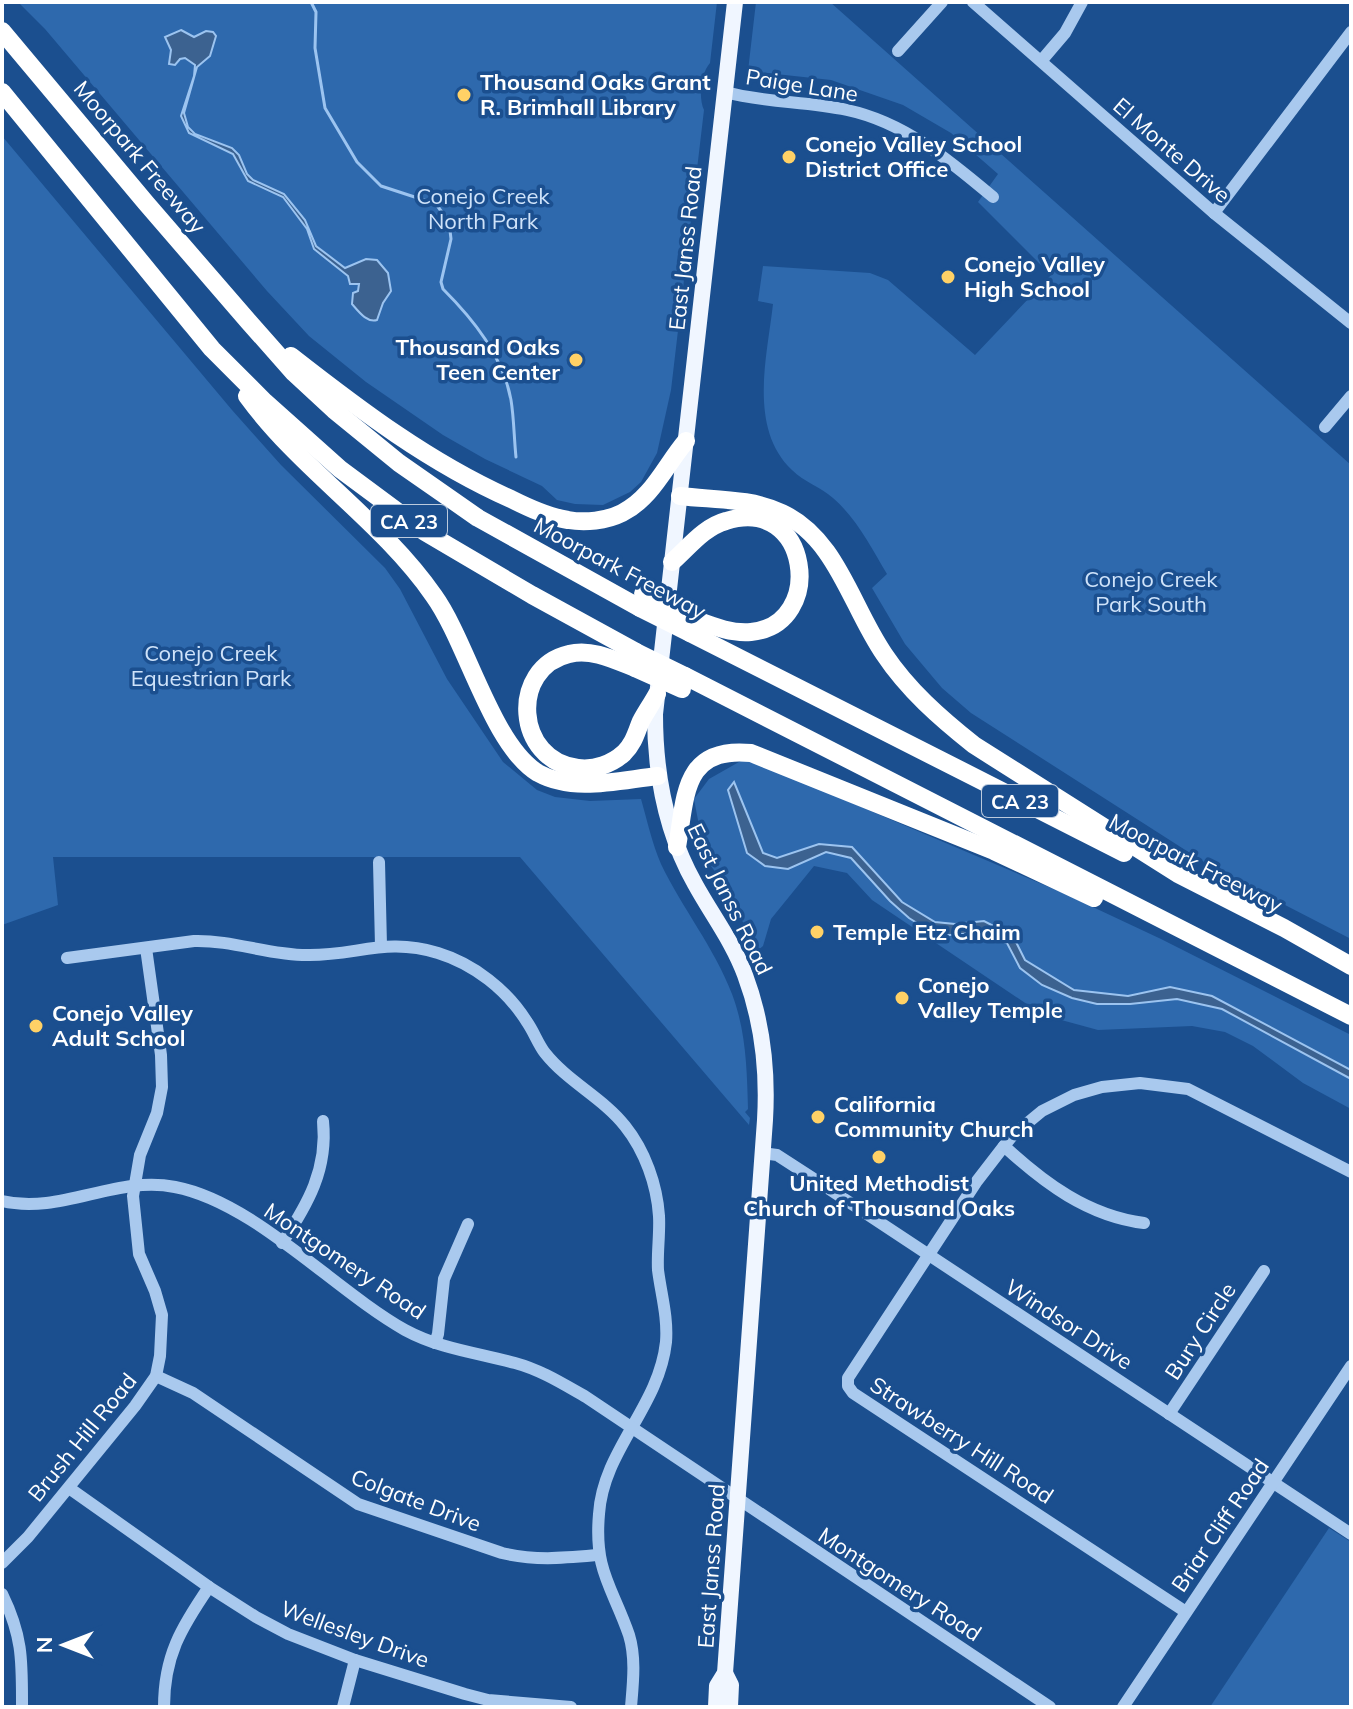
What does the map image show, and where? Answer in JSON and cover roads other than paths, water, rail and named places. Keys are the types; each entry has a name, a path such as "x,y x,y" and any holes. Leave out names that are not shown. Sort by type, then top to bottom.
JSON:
{"highway":[{"name":"Moorpark Freeway","path":"2,31 294,373 334,410 447,497 478,518 1351,967"},
{"name":"CA 23","path":"2,92 212,349 265,402 340,469 425,532 635,660 943,807 1351,1016"},
{"path":"248,321 350,402 416,448 489,490 558,518 598,520 632,507 651,490 686,441"},
{"path":"212,349 285,443 399,555 434,596 508,741 526,763 539,773 585,784 658,776"},
{"path":"680,496 769,507 804,526 816,536 827,553 885,657 916,695 950,727 1153,859 1351,967"},
{"path":"672,562 712,526 743,516 755,516 776,526 794,545 799,559 800,582 793,603 783,617 769,626 758,631 739,632 690,626"},
{"path":"635,660 581,653 568,654 549,664 536,681 527,706 532,737 553,760 569,766 582,769 605,764 617,758 634,741 640,722 657,694"},
{"path":"677,847 684,795 691,778 705,762 715,757 726,753 751,753 994,851 1233,956"}],"main road":[{"name":"East Janss Road","path":"716,1707 717,1686 725,1673 766,1070 759,1020 737,956 696,886 666,815 658,776 655,733 735,2"},
{"name":"East Janss Road","path":"725,1673 731,1685 730,1707"}],"street":[{"path":"898,51 942,2"},
{"name":"El Monte Drive","path":"973,2 1214,213 1351,323"},
{"path":"1042,60 1065,33 1082,2"},
{"path":"1214,213 1351,32"},
{"name":"Paige Lane","path":"725,92 849,110 881,121 923,142 993,197"},
{"path":"1325,427 1351,396"},
{"path":"379,862 381,946"},
{"path":"67,958 214,940 282,954 306,955 400,945 441,953 486,977 526,1019 544,1052 625,1126 649,1168 657,1199 659,1273 667,1319 660,1375 617,1453 603,1489 599,1510 598,1555 632,1650 631,1707"},
{"name":"Brush Hill Road","path":"2,1563 69,1488 156,1376 162,1315 139,1254 133,1185 140,1155 157,1113 162,1087 161,1055 146,948"},
{"path":"929,1256 977,1181 1004,1146 1032,1119 1066,1098 1102,1087 1140,1083 1199,1092 1351,1172"},
{"path":"282,1243 311,1198 317,1182 325,1140 323,1121"},
{"path":"1004,1146 1033,1172 1090,1209 1122,1220 1144,1223"},
{"name":"Windsor Drive","path":"762,1153 777,1155 1351,1534"},
{"name":"Montgomery Road","path":"2,1201 27,1205 51,1203 133,1185 172,1186 208,1196 282,1243 379,1314 435,1343 537,1370 586,1397 1050,1707"},
{"path":"435,1343 444,1279 468,1224"},
{"name":"Strawberry Hill Road","path":"929,1256 848,1378 848,1386 853,1393 1186,1612"},
{"name":"Bury Circle","path":"1169,1414 1264,1271"},
{"name":"Briar Cliff Road","path":"1123,1707 1273,1482 1347,1382 1351,1366"},
{"name":"Colgate Drive","path":"156,1376 193,1393 358,1504 524,1558 543,1560 598,1555"},
{"name":"Wellesley Drive","path":"69,1488 209,1587 273,1627 355,1660 488,1700 571,1707"},
{"path":"164,1707 164,1681 171,1654 180,1633 209,1587"},
{"path":"2,1594 21,1645 22,1707"},
{"path":"343,1707 355,1660"}],"waterway":[{"path":"311,2 316,12 315,48 325,108 357,162 381,186 436,204 449,222 451,239 441,282 443,289 485,339 501,368 511,400 516,457"}],"place":[{"name":"Thousand Oaks Grant R. Brimhall Library","path":"464,95"},
{"name":"Conejo Valley School District Office","path":"789,157"},
{"name":"Conejo Valley High School","path":"948,277"},
{"name":"Thousand Oaks Teen Center","path":"576,360"},
{"name":"Temple Etz Chaim","path":"817,932"},
{"name":"Conejo Valley Temple","path":"902,998"},
{"name":"Conejo Valley Adult School","path":"36,1026"},
{"name":"California Community Church","path":"818,1117"},
{"name":"United Methodist Church of Thousand Oaks","path":"879,1157"}],"park label":[{"name":"Conejo Creek North Park","path":"483,208"},
{"name":"Conejo Creek Park South","path":"1151,592"},
{"name":"Conejo Creek Equestrian Park","path":"211,666"}]}
